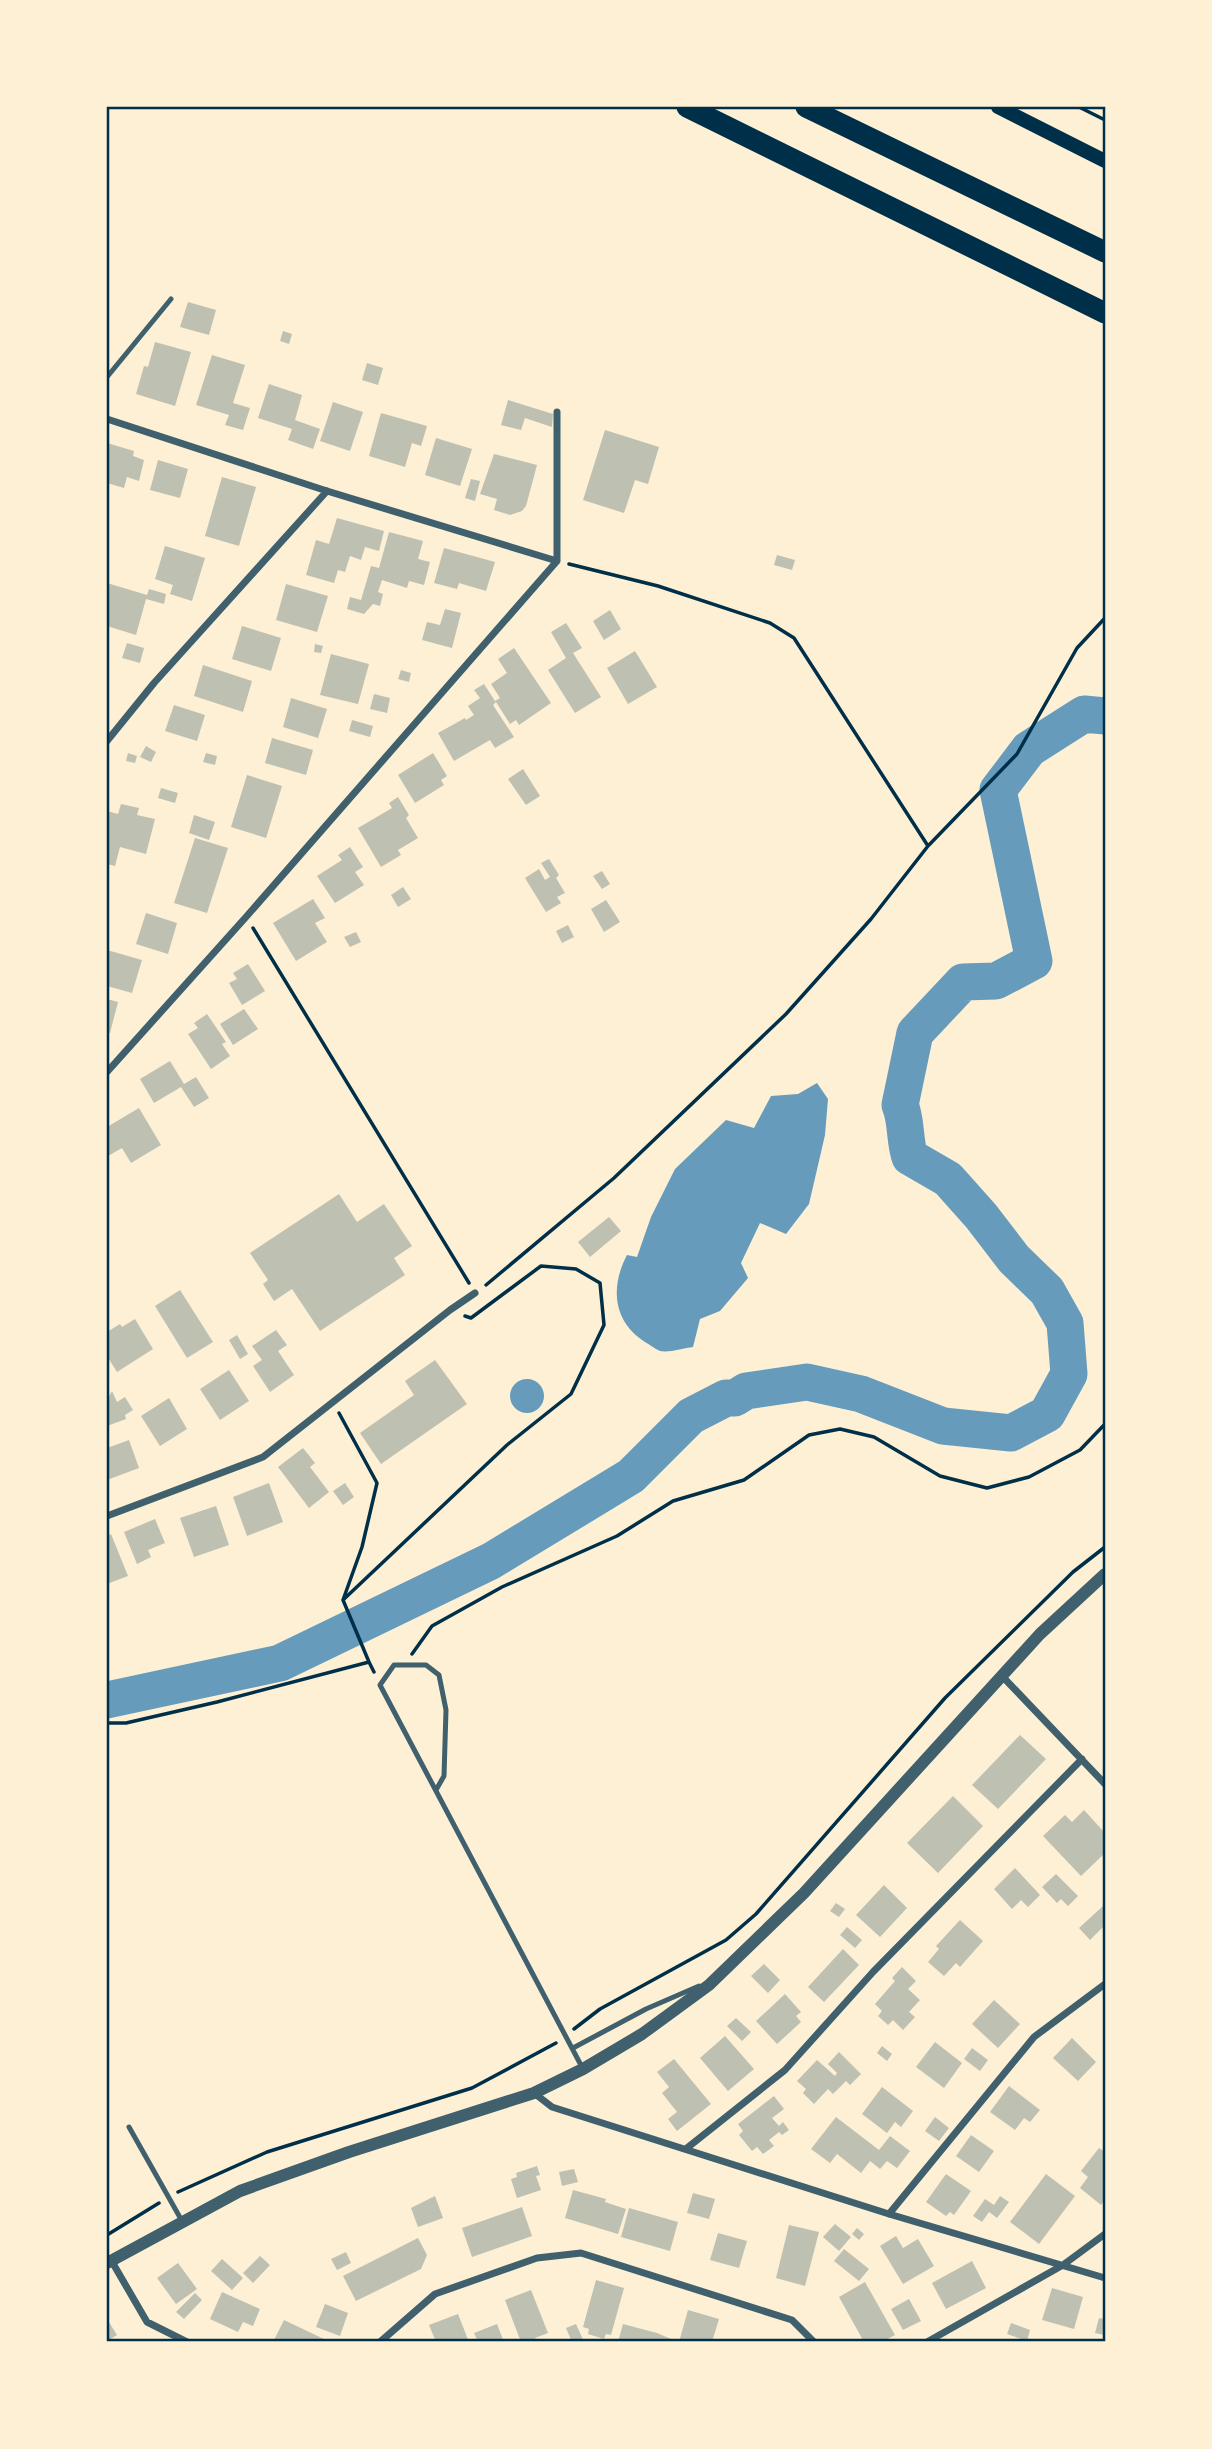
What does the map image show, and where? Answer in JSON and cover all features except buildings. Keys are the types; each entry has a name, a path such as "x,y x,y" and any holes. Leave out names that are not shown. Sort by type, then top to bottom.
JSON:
{"highway":[{"path":"687,107 1105,313"},
{"path":"806,107 1105,253"}],"main road":[{"path":"998,107 1105,162"}],"street":[{"path":"107,1072 557,561 557,412"},
{"path":"107,419 327,491 557,561"},
{"path":"107,741 154,683 327,491"},
{"path":"107,1516 263,1457 475,1293"},
{"path":"187,2342 146,2322 109,2261 240,2191 337,2156 534,2093 583,2069 642,2034 709,1985 804,1893 1040,1634 1105,1574"},
{"path":"1002,1676 1105,1784"},
{"path":"687,2148 785,2070 873,1972 1082,1759"},
{"path":"889,2214 1034,2037 1105,1984"},
{"path":"534,2093 552,2107 889,2214 1105,2278"},
{"path":"926,2342 1063,2264 1105,2234"},
{"path":"380,2342 435,2294 537,2258 581,2253 792,2320 814,2342"}],"lane":[{"path":"107,377 171,299"},
{"path":"436,1790 444,1776 446,1710 439,1675 426,1665 394,1665 380,1685 583,2069"},
{"path":"573,2048 646,2009 699,1986 709,1985"},
{"path":"129,2127 182,2221"}],"path":[{"path":"1080,107 1105,120"},
{"path":"557,561 658,586 770,623 794,638 928,846"},
{"path":"246,917 475,1293 614,1178 786,1014 871,919 928,846 1017,754 1077,648 1105,618"},
{"path":"343,1600 507,1446 571,1394 604,1325 600,1283 576,1269 541,1266 471,1318 450,1310"},
{"path":"332,1402 377,1483 362,1547 343,1600 380,1685"},
{"path":"404,1664 432,1626 491,1593 617,1536 673,1501 744,1480 809,1435 839,1429 874,1437 940,1476 987,1488 1029,1477 1080,1450 1105,1424"},
{"path":"107,2235 169,2196 267,2152 472,2088 550,2047 600,2009 726,1940 757,1914 945,1698 1073,1572 1105,1547"},
{"path":"107,1723 126,1723 217,1702 369,1662"}],"water":[{"path":"817,1083 828,1099 825,1135 809,1204 786,1234 760,1223 741,1263 748,1278 720,1311 700,1319 693,1347 664,1351 645,1342 634,1334 621,1314 618,1279 627,1255 637,1257 651,1217 675,1169 726,1120 754,1128 771,1096 798,1094"},
{"path":"527,1379 539,1384 544,1396 539,1408 527,1413 515,1408 510,1396 515,1384"}],"waterway":[{"path":"107,1700 280,1663 491,1561 631,1476 691,1416 746,1391 807,1382 861,1394 943,1426 1011,1433 1047,1414 1069,1374 1065,1323 1047,1291 1014,1259 948,1179 910,1157 900,1105 915,1033 963,982 996,981 1034,961 998,790 1029,749 1084,714 1105,716"}]}
